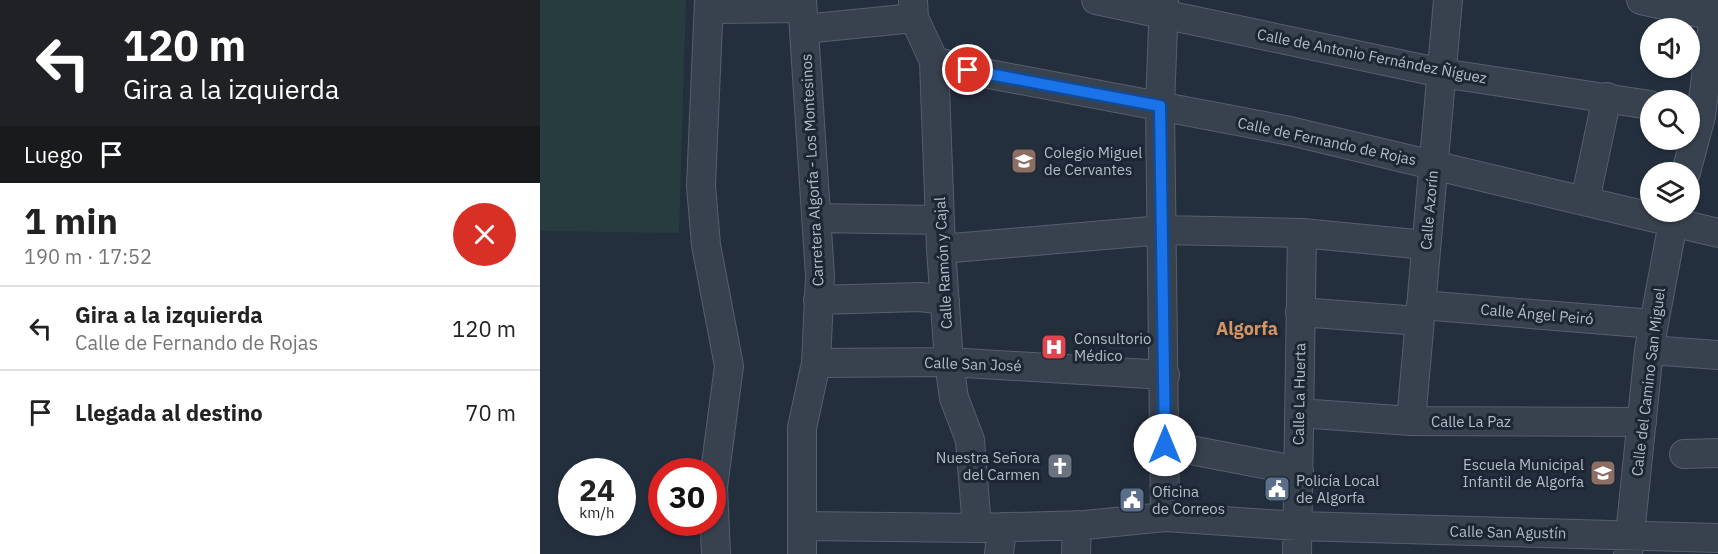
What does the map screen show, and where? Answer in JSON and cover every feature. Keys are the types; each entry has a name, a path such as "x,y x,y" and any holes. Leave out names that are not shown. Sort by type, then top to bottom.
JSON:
{"street":[{"name":"Calle de Antonio Fernández Ñíguez","path":"1096,0 1163,7 1442,73 1640,103"},
{"name":"Calle Azorín","path":"1411,421 1448,0"},
{"path":"1641,0 1716,11 1703,116 1689,162"},
{"path":"716,554 713,487 729,366 706,245 702,196 709,4 803,12 914,9"},
{"path":"1163,7 1160,106 1165,517"},
{"name":"Calle Ramón y Cajal","path":"914,9 934,61 941,249 949,362 954,398 970,440 993,536"},
{"name":"Carretera Algorfa - Los Montesinos","path":"802,540 802,428 816,363 820,276 803,12"},
{"name":"Calle de Fernando de Rojas","path":"934,61 968,70 1290,130 1585,201 1640,212"},
{"path":"1585,201 1606,97"},
{"path":"816,218 940,220"},
{"name":"Calle del Camino San Miguel","path":"1629,544 1652,337 1673,222"},
{"name":"Calle de Fernando de Rojas","path":"1686,222 1718,233"},
{"path":"941,249 1163,230 1302,233 1426,245"},
{"name":"Calle La Huerta","path":"1297,554 1302,233"},
{"path":"818,300 920,297 945,300"},
{"name":"Calle Ángel Peiró","path":"1300,312 1420,313 1652,337 1718,355"},
{"name":"Calle San José","path":"816,363 949,362 1165,375"},
{"name":"Calle La Paz","path":"1299,413 1411,421 1642,422"},
{"path":"1165,445 1299,471"},
{"path":"1684,454 1718,453"},
{"name":"Calle San Agustín","path":"802,540 993,536 1165,517 1629,544 1718,538"},
{"path":"1076,554 1077,525"}],"green space":[{"path":"540,0 686,0 679,233 540,231"}],"place":[{"name":"Colegio Miguel de Cervantes","path":"1024,161"},
{"name":"Consultorio Médico","path":"1054,347"},
{"name":"Nuestra Señora del Carmen","path":"1060,466"},
{"name":"Escuela Municipal Infantil de Algorfa","path":"1603,473"},
{"name":"Policía Local de Algorfa","path":"1277,489"},
{"name":"Oficina de Correos","path":"1132,500"}],"district":[{"name":"Algorfa","path":"1247,328"}],"route":[{"path":"968,70 1160,106 1165,445"}]}
